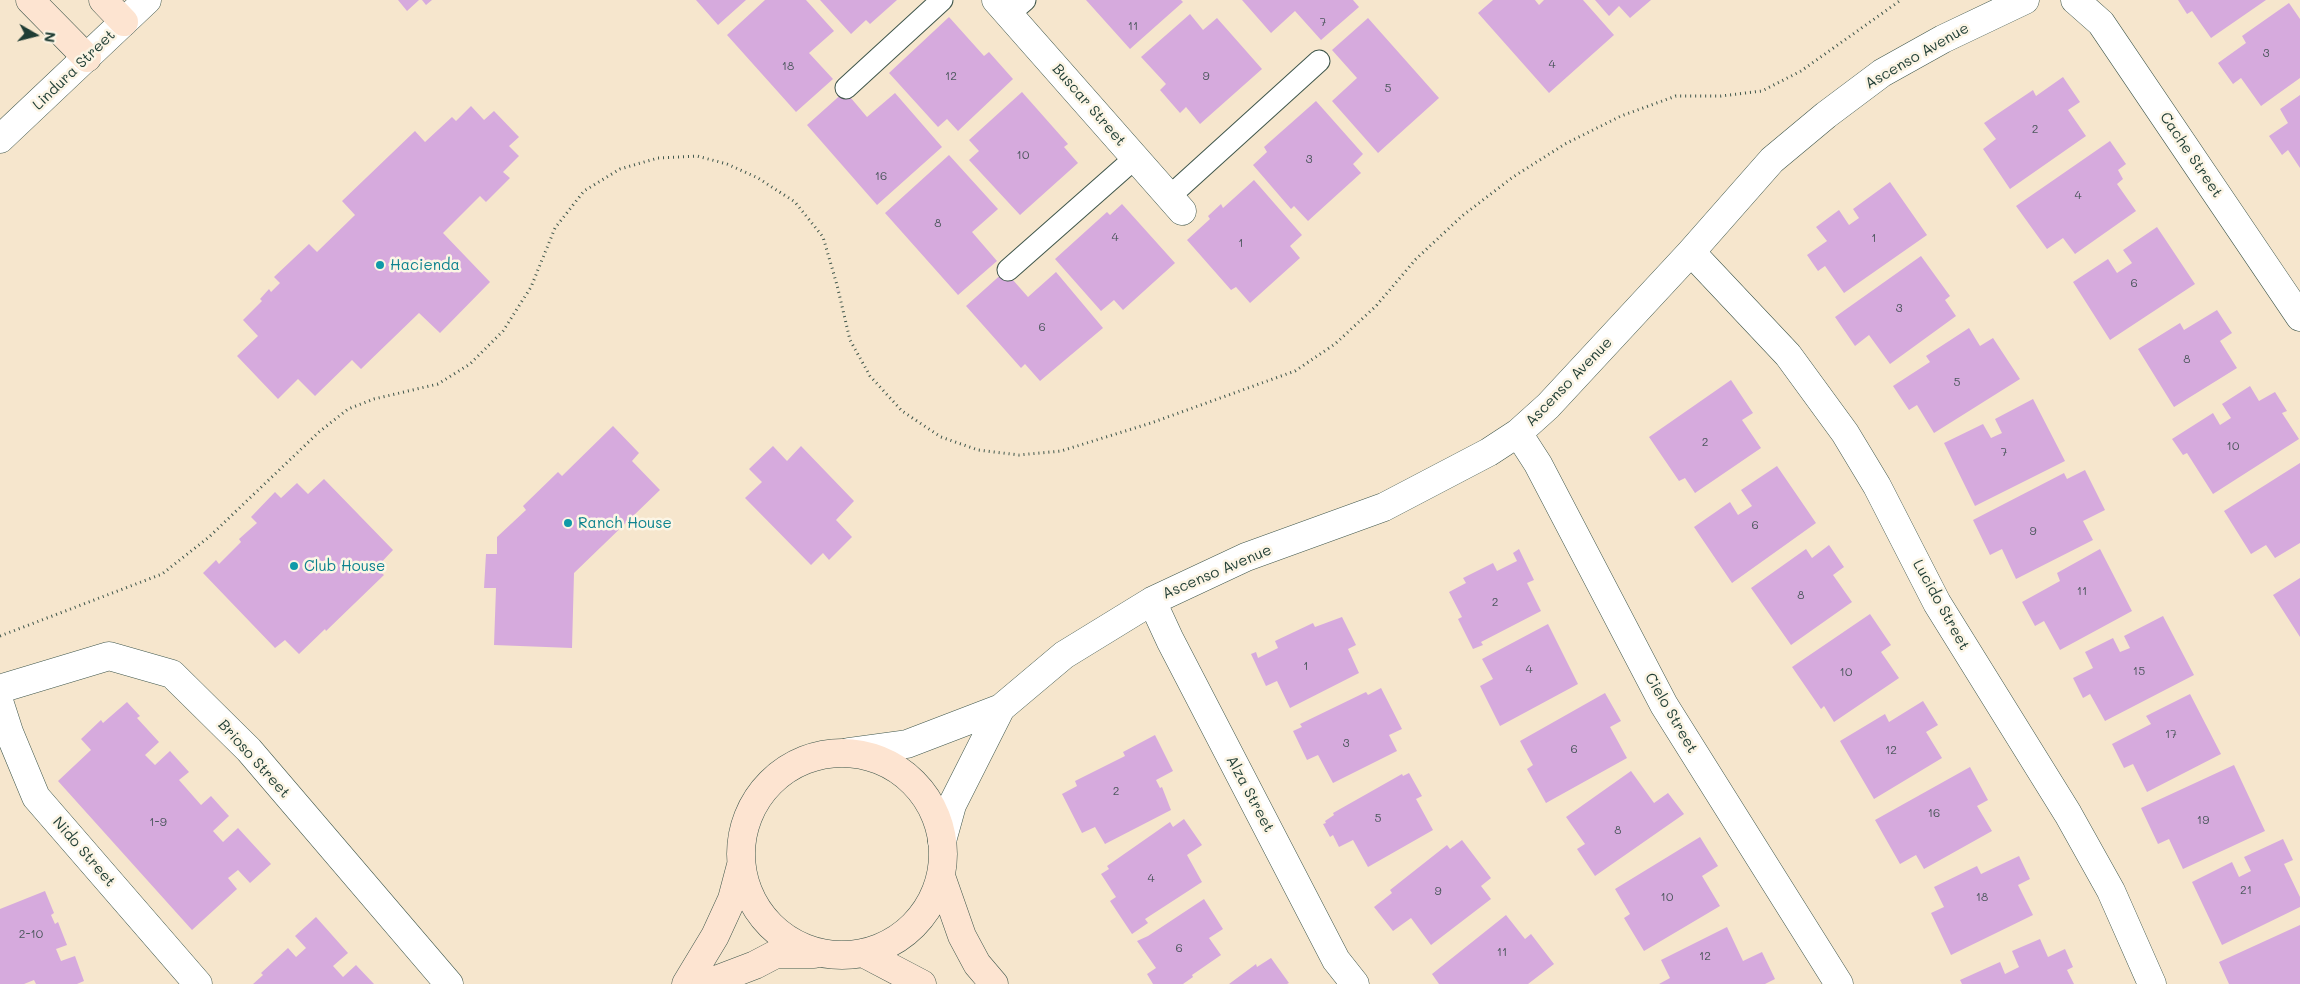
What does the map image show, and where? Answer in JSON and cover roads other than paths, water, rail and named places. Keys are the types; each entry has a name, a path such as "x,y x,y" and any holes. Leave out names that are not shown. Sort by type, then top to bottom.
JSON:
{"street":[{"path":"30,0 87,58"},
{"path":"103,0 124,22"},
{"name":"Lindura Street","path":"0,139 147,0"},
{"name":"Ascenso Avenue","path":"686,984 715,936 732,899 741,865 744,830 758,798 782,772 813,756 907,744 1001,708 1064,655 1152,601 1246,557 1384,506 1450,473 1518,433 1548,406 1691,252 1772,160 1826,115 1882,73 1943,39 2024,0"},
{"name":"Cache Street","path":"2074,0 2101,23 2300,317"},
{"name":"Buscar Street","path":"1010,5 1135,158 1176,204"},
{"name":"Lucido Street","path":"1691,252 1788,355 1854,448 1878,486 1937,603 2068,814 2111,892 2152,984"},
{"name":"Cielo Street","path":"1518,433 1538,464 1664,705 1839,984"},
{"name":"Alza Street","path":"1152,601 1170,640 1336,960 1355,984"},
{"name":"Brioso Street","path":"0,691 6,687 109,656 172,674 249,750 449,984"},
{"name":"Nido Street","path":"0,704 9,732 36,797 198,984"},
{"name":"Ascenso Avenue","path":"705,984 755,965 776,954 836,955 863,953 890,943 913,926 931,903 941,876 942,841 952,805 1001,708"},
{"name":"Ascenso Avenue","path":"848,752 882,760 911,779 933,807 942,841"},
{"name":"Ascenso Avenue","path":"741,865 751,899 772,927 802,947 836,955"},
{"path":"941,876 962,936 977,964 994,984"},
{"path":"863,953 922,984"}],"lane":[{"path":"846,88 942,0"},
{"path":"1176,204 1319,61"},
{"path":"1008,270 1135,158"}],"place":[{"name":"Hacienda","path":"380,265"},
{"name":"Ranch House","path":"568,523"},
{"name":"Club House","path":"294,566"}]}
